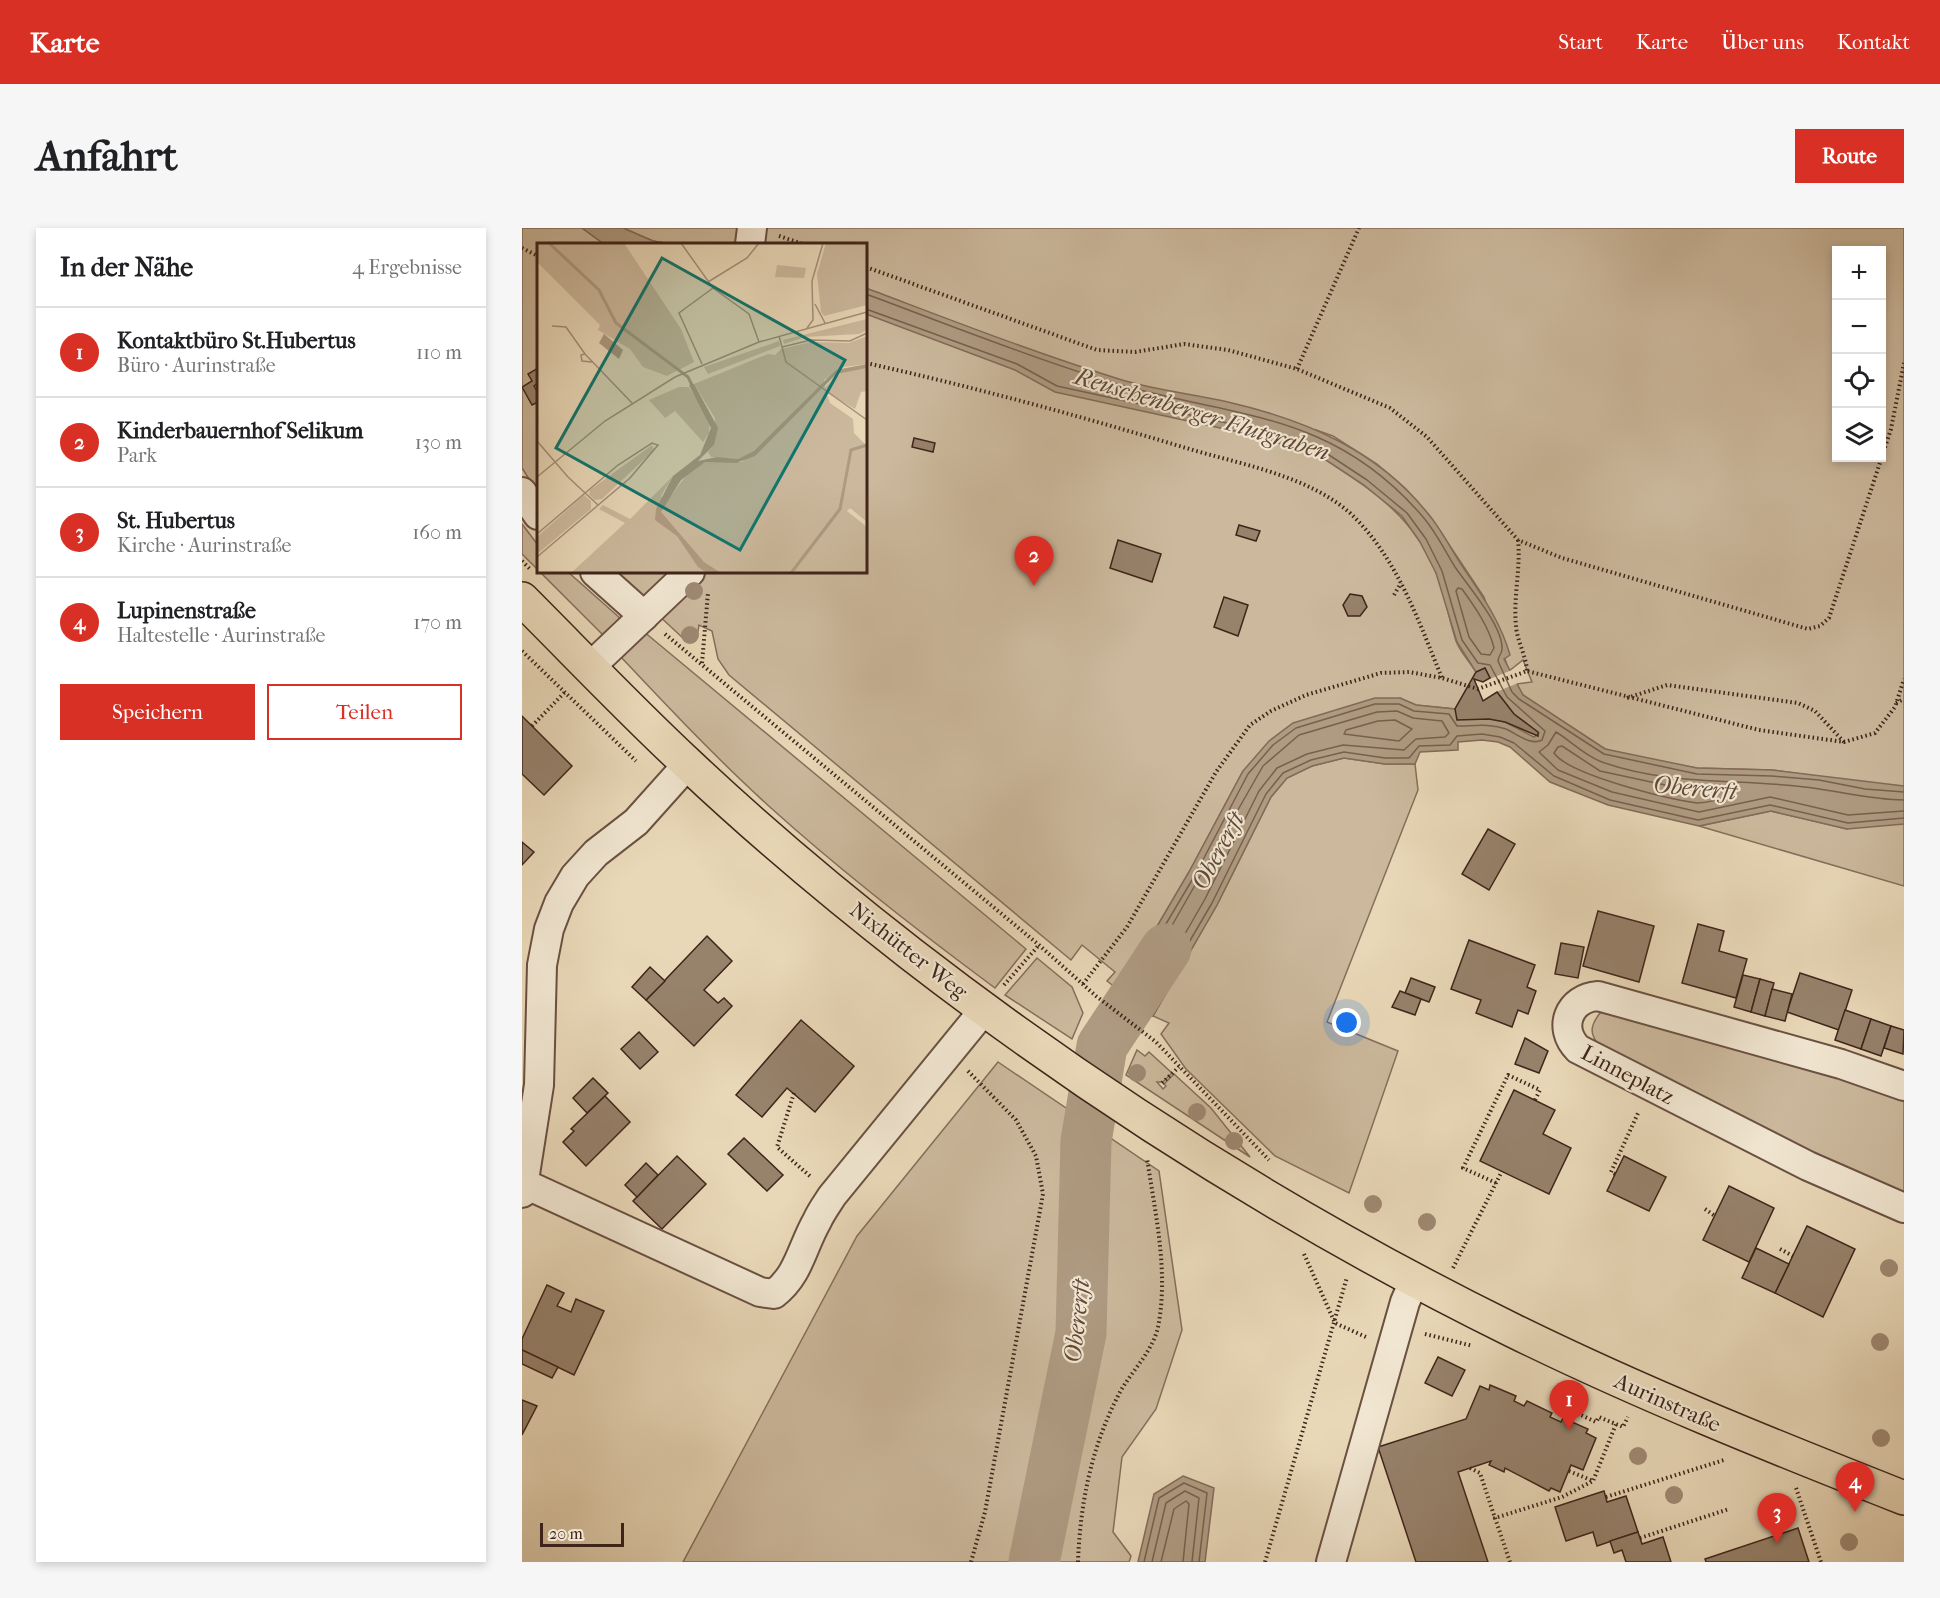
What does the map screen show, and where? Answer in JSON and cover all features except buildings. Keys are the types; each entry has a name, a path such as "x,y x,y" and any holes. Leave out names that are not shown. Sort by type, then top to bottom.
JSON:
{"main road":[{"name":"Nixhütter Weg","path":"522,600 687,764 786,852 908,952 984,1010 1141,1118 1344,1240"},
{"name":"Aurinstraße","path":"1344,1240 1510,1329 1602,1373 1748,1437 1904,1498"}],"street":[{"path":"750,243 752,228"},
{"path":"522,492 537,514"},
{"path":"596,573 644,616"},
{"path":"590,667 644,616 699,579"},
{"path":"687,764 636,822 596,853 575,876 552,920 542,965 539,1085 523,1189 760,1292 774,1294 786,1284 795,1271 816,1221 832,1196 984,1010"},
{"name":"Linneplatz","path":"1904,1086 1841,1064 1598,996 1587,997 1577,1002 1571,1008 1567,1025 1571,1042 1578,1049 1808,1166 1904,1208"},
{"path":"1331,1562 1405,1302 1415,1279"}],"path":[{"path":"1297,369 1359,228"},
{"path":"522,248 537,256"},
{"path":"867,267 1096,350 1135,352 1184,344 1228,350 1297,369 1390,408 1427,437 1518,540 1562,558 1808,629 1820,626 1829,618 1887,440 1904,363"},
{"path":"867,363 1074,415 1272,473 1312,489 1348,512 1378,542 1401,583 1442,678"},
{"path":"1518,540 1520,561 1516,627 1526,655 1527,672"},
{"path":"699,579 702,664"},
{"path":"1394,595 1401,583"},
{"path":"644,616 1039,945 1095,996 1155,1042 1277,1167"},
{"path":"1083,984 1127,927 1216,772 1250,725 1271,711 1306,695 1381,673 1408,672 1442,678 1479,689 1527,672 1626,699 1759,730 1844,742 1875,733 1896,704 1904,679"},
{"path":"1626,699 1667,685 1798,703 1815,711 1844,742"},
{"path":"532,726 564,693"},
{"path":"1896,704 1904,699"},
{"path":"984,1010 1039,945"},
{"path":"951,1053 1016,1120 1036,1156 1043,1194 985,1512 971,1562"},
{"path":"1162,1083 1179,1067"},
{"path":"1496,1183 1463,1168 1508,1075 1540,1090 1535,1100"},
{"path":"1615,1174 1611,1172 1650,1086"},
{"path":"794,1093 777,1147 832,1196"},
{"path":"1078,1562 1079,1531 1089,1475 1099,1437 1118,1396 1146,1353 1158,1328 1162,1260 1146,1150"},
{"path":"1453,1269 1502,1171"},
{"path":"1705,1209 1715,1216"},
{"path":"1780,1249 1793,1256"},
{"path":"1265,1562 1349,1271"},
{"path":"1566,1419 1570,1410 1596,1422 1599,1417 1623,1427 1630,1411"},
{"path":"1495,1518 1562,1497 1593,1481 1616,1424"},
{"path":"1606,1497 1733,1457"},
{"path":"1470,1468 1480,1473 1510,1562"},
{"path":"1569,1471 1593,1481"},
{"path":"1794,1481 1821,1562"},
{"path":"1640,1538 1729,1509"}],"shaded area":[{"path":"522,228 582,228 603,243 537,243 537,491 522,468"},
{"path":"623,228 740,228 760,236 767,228 1904,228 1904,886 1699,826 1771,811 1847,829 1881,785 1772,770 1697,768 1605,749 1523,695 1516,684 1532,682 1523,660 1509,671 1484,597 1430,516 1405,488 1377,464 1333,436 1316,430 1323,458 1375,494 1404,521 1417,537 1437,575 1458,645 1476,672 1455,709 1416,705 1400,698 1243,771 1189,872 1118,993 1116,988 1107,981 1115,972 1082,945 1071,960 729,675 718,659 712,631 699,625 697,637 685,640 613,573 867,573 867,243 665,243 653,241"},
{"path":"522,524 537,544 537,569 522,554"},
{"path":"541,573 569,573 621,619 604,636"},
{"path":"643,631 1026,949 995,988 825,855 751,790 694,734 620,656"},
{"path":"1344,758 1385,764 1415,764 1418,790 1327,1022 1398,1051 1349,1193 1275,1156 1186,1069 1161,1034 1169,1023 1153,1016 1217,905 1271,797 1287,778 1312,766"},
{"path":"1037,958 1072,987 1083,1013 1072,1039 1005,995"},
{"path":"1611,1011 1837,1077 1904,1101 1904,1194 1814,1155 1600,1046 1592,1030 1594,1022 1600,1013"},
{"path":"1137,1050 1145,1056 1149,1052 1172,1073 1163,1082 1157,1082 1163,1089 1166,1086 1164,1084 1174,1074 1211,1108 1250,1157 1126,1075"},
{"path":"998,1062 1159,1171 1182,1330 1156,1409 1122,1457 1113,1532 1131,1556 1129,1562 683,1562 857,1236"}],"water":[{"path":"582,228 623,228 653,241 665,243 603,243"},
{"name":"Reuschenberger Flutgraben","path":"867,288 1090,370 1135,383 1257,409 1339,441 1387,473 1433,520 1501,629 1510,655 1504,659 1523,695 1605,749 1697,768 1772,770 1904,786 1904,824 1847,829 1771,811 1699,826 1608,805 1550,782 1510,747 1498,742 1482,740 1458,742 1458,750 1420,752 1415,764 1385,764 1344,758 1312,766 1287,778 1271,797 1217,905 1153,1016 1142,1017 1120,1001 1118,993 1189,872 1243,771 1269,741 1293,723 1375,698 1400,698 1416,705 1455,709 1505,722 1534,737 1539,733 1514,714 1497,692 1485,668 1476,672 1457,642 1436,573 1420,542 1402,516 1364,485 1323,458 1257,436 1055,392 1015,370 867,314"},
{"path":"1183,1476 1214,1488 1205,1562 1138,1562 1154,1494"}],"pier":[{"path":"1512,670 1518,683 1494,693 1487,680"}],"waterway":[{"name":"Obererft","path":"1034,1562 1081,1333 1086,1141 1102,1046 1166,949"}],"place":[{"name":"Kinderbauernhof Selikum","path":"1034,586"},
{"name":"Kontaktbüro St.Hubertus","path":"1569,1430"},
{"name":"Lupinenstraße","path":"1855,1512"},
{"name":"St. Hubertus","path":"1777,1543"}]}
